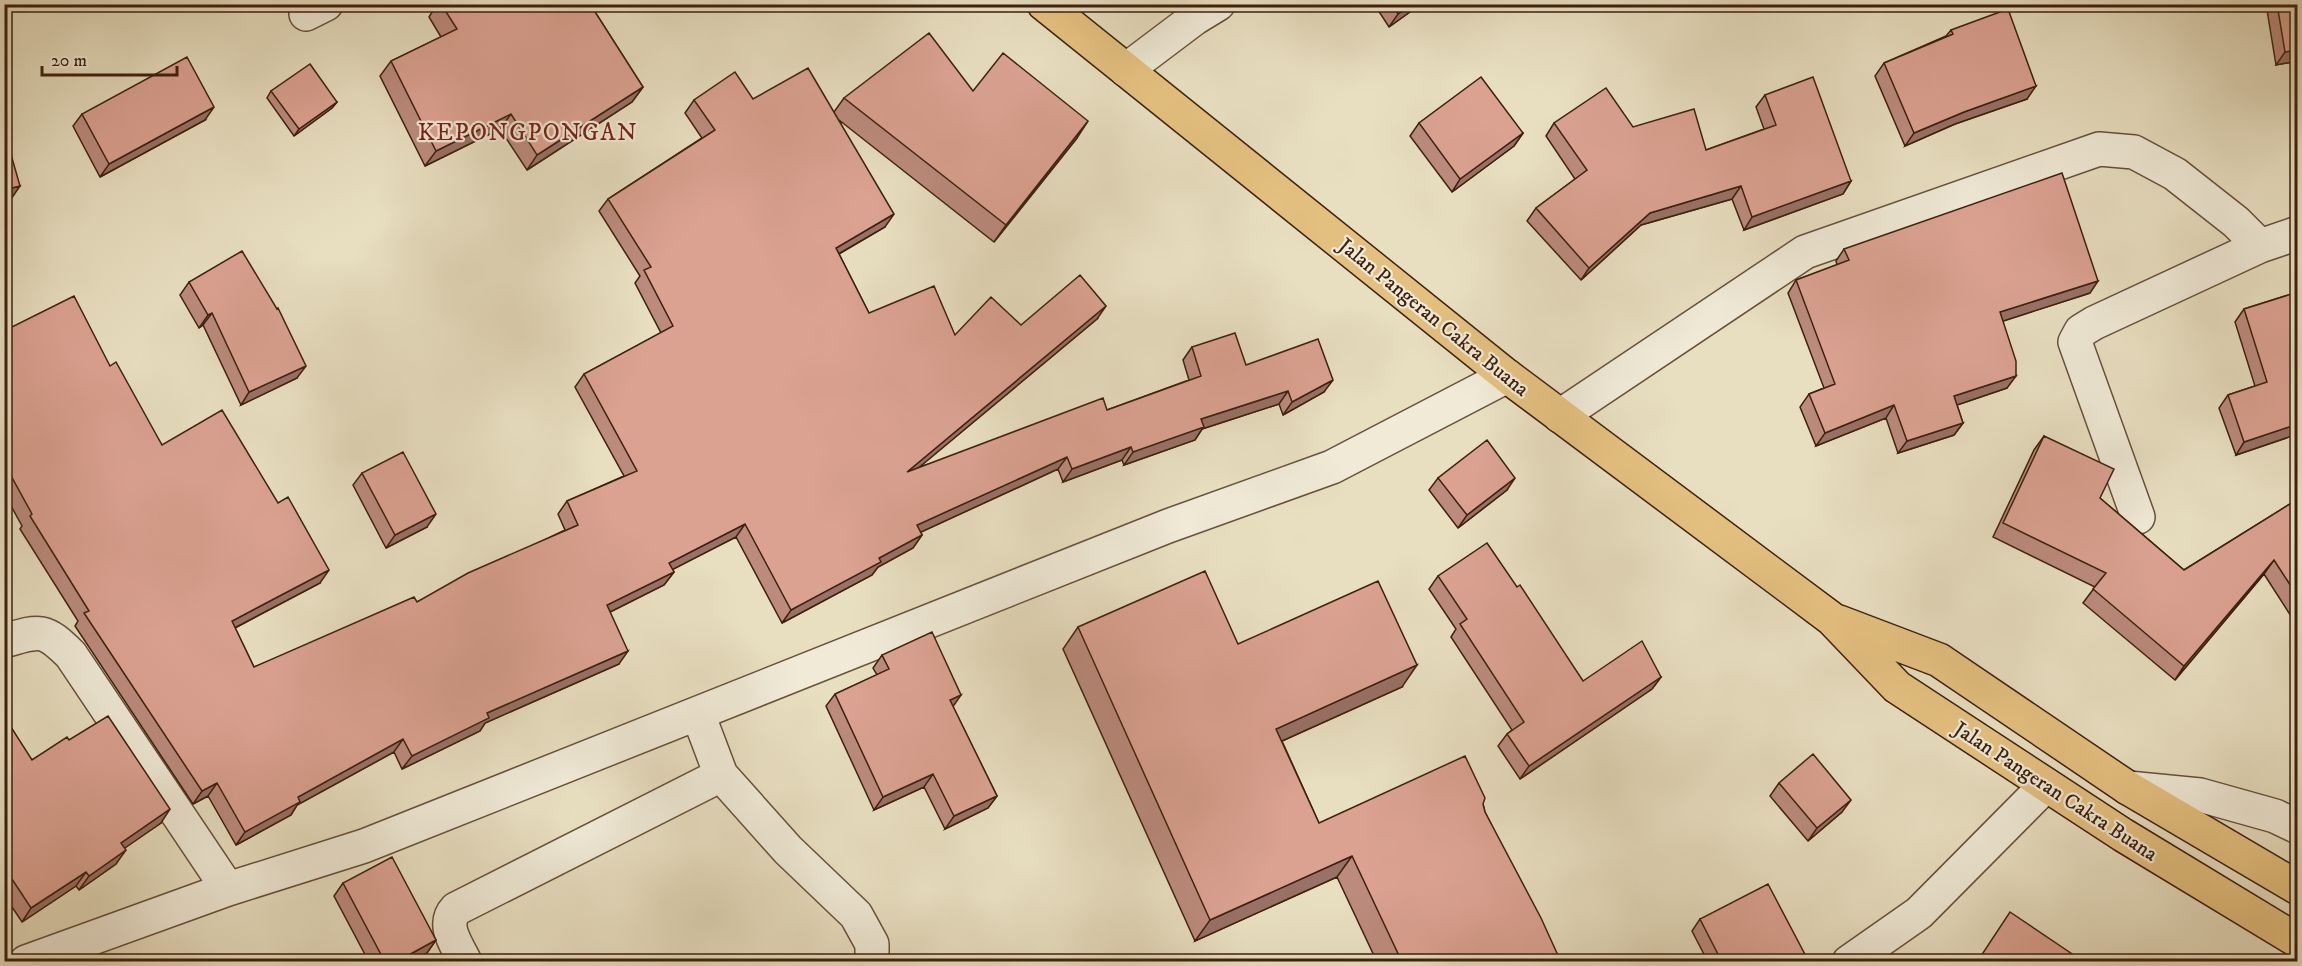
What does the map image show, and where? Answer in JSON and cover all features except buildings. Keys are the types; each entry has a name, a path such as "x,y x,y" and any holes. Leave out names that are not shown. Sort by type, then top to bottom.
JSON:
{"main road":[{"name":"Jalan Pangeran Cakra Buana","path":"1044,4 1507,376 1832,619 1897,687 2230,902 2298,941"},
{"name":"Jalan Pangeran Cakra Buana","path":"1832,619 1939,660 2128,788 2298,888"}],"street":[{"path":"1126,70 1195,18 1218,4"},
{"path":"1560,416 1805,252 2099,149 2134,152 2175,174 2236,222 2260,246"},
{"path":"2138,517 2075,342 2081,331 2260,246 2298,232"},
{"path":"26,962 228,889 364,846 1168,526 1332,466 1507,376"},
{"path":"4,641 39,632 54,638 71,655 228,889"},
{"path":"698,714 721,775 788,850 856,915 872,944 872,962"},
{"path":"465,962 449,927 451,915 456,909 721,775"},
{"path":"1849,962 1919,913 2046,785"},
{"path":"2128,788 2199,795 2275,816 2298,827"}],"district":[{"name":"KEPONGPONGAN","path":"528,132"}]}
